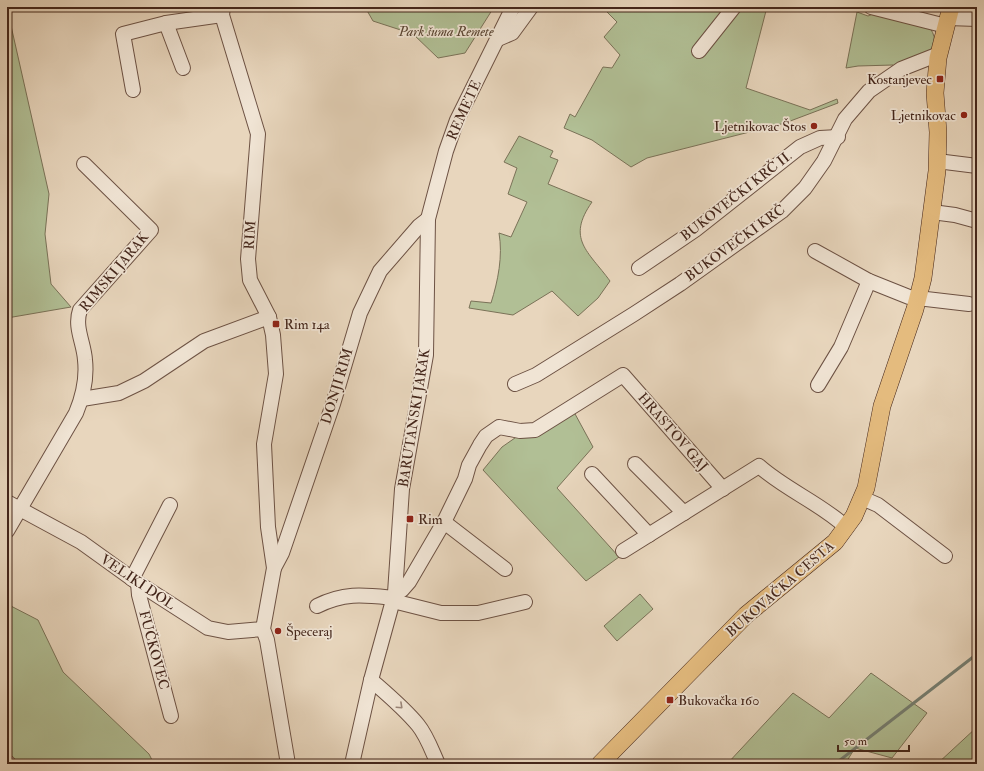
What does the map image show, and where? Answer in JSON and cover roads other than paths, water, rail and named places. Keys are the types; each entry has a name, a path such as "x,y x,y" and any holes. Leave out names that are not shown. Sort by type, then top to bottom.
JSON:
{"main road":[{"name":"BUKOVAČKA CESTA","path":"600,764 746,615 770,593 821,555 834,542 846,527 862,498 866,488 882,406 918,299 927,257 937,161 938,132 935,93 939,54 949,17"}],"street":[{"name":"REMETE","path":"428,219 446,151 457,120 513,7"},
{"path":"498,39 512,34 531,7"},
{"path":"698,51 734,7"},
{"path":"871,7 977,20"},
{"path":"134,90 124,34 222,11"},
{"name":"RIM","path":"222,11 258,134 248,259 250,280 269,317 273,335 276,374 264,444 268,527 274,568 263,629"},
{"path":"166,23 183,68"},
{"name":"BUKOVEČKI KRČ","path":"515,384 536,375 634,314 680,284 782,211 805,188 824,161 838,137 845,119 859,101 873,88 901,69 939,54"},
{"name":"BUKOVEČKI KRČ II.","path":"639,268 695,230 800,147 820,138 838,137"},
{"path":"937,161 977,166"},
{"name":"RIMSKI JARAK","path":"20,510 76,413 82,399 85,360 77,318 80,310 151,230 84,164"},
{"path":"932,212 956,215 977,221"},
{"name":"DONJI RIM","path":"274,568 282,553 325,426 360,312 380,271 419,226 428,219"},
{"name":"BARUTANSKI JARAK","path":"352,764 371,680 394,597 402,490 426,355 428,219"},
{"path":"815,252 869,280 909,297 969,304"},
{"path":"818,386 841,347 869,280"},
{"path":"82,399 119,393 144,381 204,341 269,317"},
{"name":"HRASTOV GAJ","path":"444,522 465,480 469,465 480,445 492,432 499,427 520,431 534,430 623,375 723,489"},
{"path":"635,464 684,514"},
{"path":"623,551 759,466 781,484 822,508 846,527"},
{"path":"592,474 649,535"},
{"path":"862,498 878,505 946,556"},
{"name":"VELIKI DOL","path":"7,502 81,542 135,581 208,628 228,632 263,629"},
{"path":"135,581 170,505"},
{"path":"7,531 20,510"},
{"path":"394,597 410,582 444,522 505,569"},
{"name":"FUČKOVEC","path":"135,581 171,716"},
{"path":"317,606 330,599 349,595 394,597 441,613 478,613 525,602"},
{"path":"263,629 267,640 288,764"},
{"path":"371,680 402,707 419,726 428,740 438,764"}],"waterway":[{"path":"835,764 977,654"}],"place":[{"name":"Kostanjevec","path":"940,79"},
{"name":"Ljetnikovac","path":"964,115"},
{"name":"Ljetnikovac Štos","path":"814,126"},
{"name":"Rim 14a","path":"276,324"},
{"name":"Rim","path":"410,519"},
{"name":"Špeceraj","path":"278,631"},
{"name":"Bukovačka 160","path":"670,700"}],"park label":[{"name":"Park šuma Remete","path":"446,31"}]}
